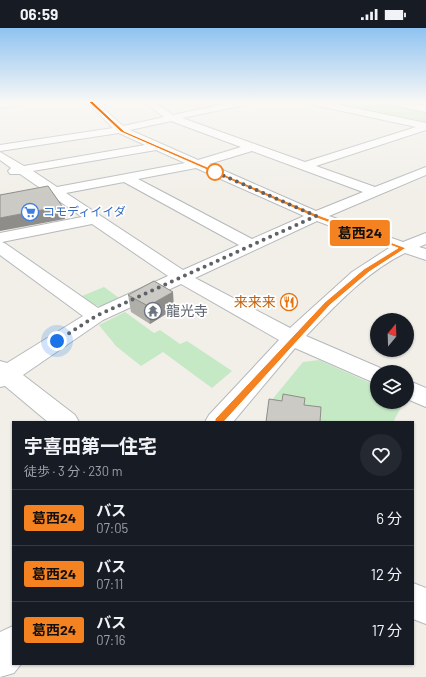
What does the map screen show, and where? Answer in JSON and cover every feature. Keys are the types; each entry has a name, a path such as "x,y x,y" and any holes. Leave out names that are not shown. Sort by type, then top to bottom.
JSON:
{"street":[{"path":"0,148 98,132"},
{"path":"126,132 316,216 426,255"},
{"path":"212,132 375,192"},
{"path":"305,166 410,132"},
{"path":"0,173 157,146"},
{"path":"0,202 196,164 253,147"},
{"path":"0,155 57,191 95,219 181,277 293,339 370,373"},
{"path":"65,421 3,374 96,316 316,216 426,171"},
{"path":"126,178 251,245"},
{"path":"0,238 95,219"},
{"path":"219,421 293,339 345,287 384,258 426,238"},
{"path":"0,247 96,316"},
{"path":"414,392 426,398"},
{"path":"414,601 426,606"},
{"path":"0,659 12,646"}],"green space":[{"path":"104,287 119,298 100,306 93,304 82,296"},
{"path":"125,312 154,333 160,330 180,344 187,341 232,371 212,388 163,352 141,366 116,346 99,325"},
{"path":"319,360 370,383 370,409 400,409 394,421 313,421 271,401 303,362"}],"building":[{"path":"48,186 62,206 0,218 0,195"},
{"path":"154,281 173,292 148,306 128,295"},
{"path":"283,394 305,398 304,405 321,407 320,421 266,421 269,399 282,401"}],"bus line":[{"name":"葛西24","path":"125,132 316,216 403,248 384,258 345,287 293,339 219,421"}],"place":[{"name":"コモディイイダ","path":"30,212"},
{"name":"来来来","path":"289,302"},
{"name":"龍光寺","path":"153,311"}],"route":[{"path":"57,341 96,316 316,216 215,172"}]}
